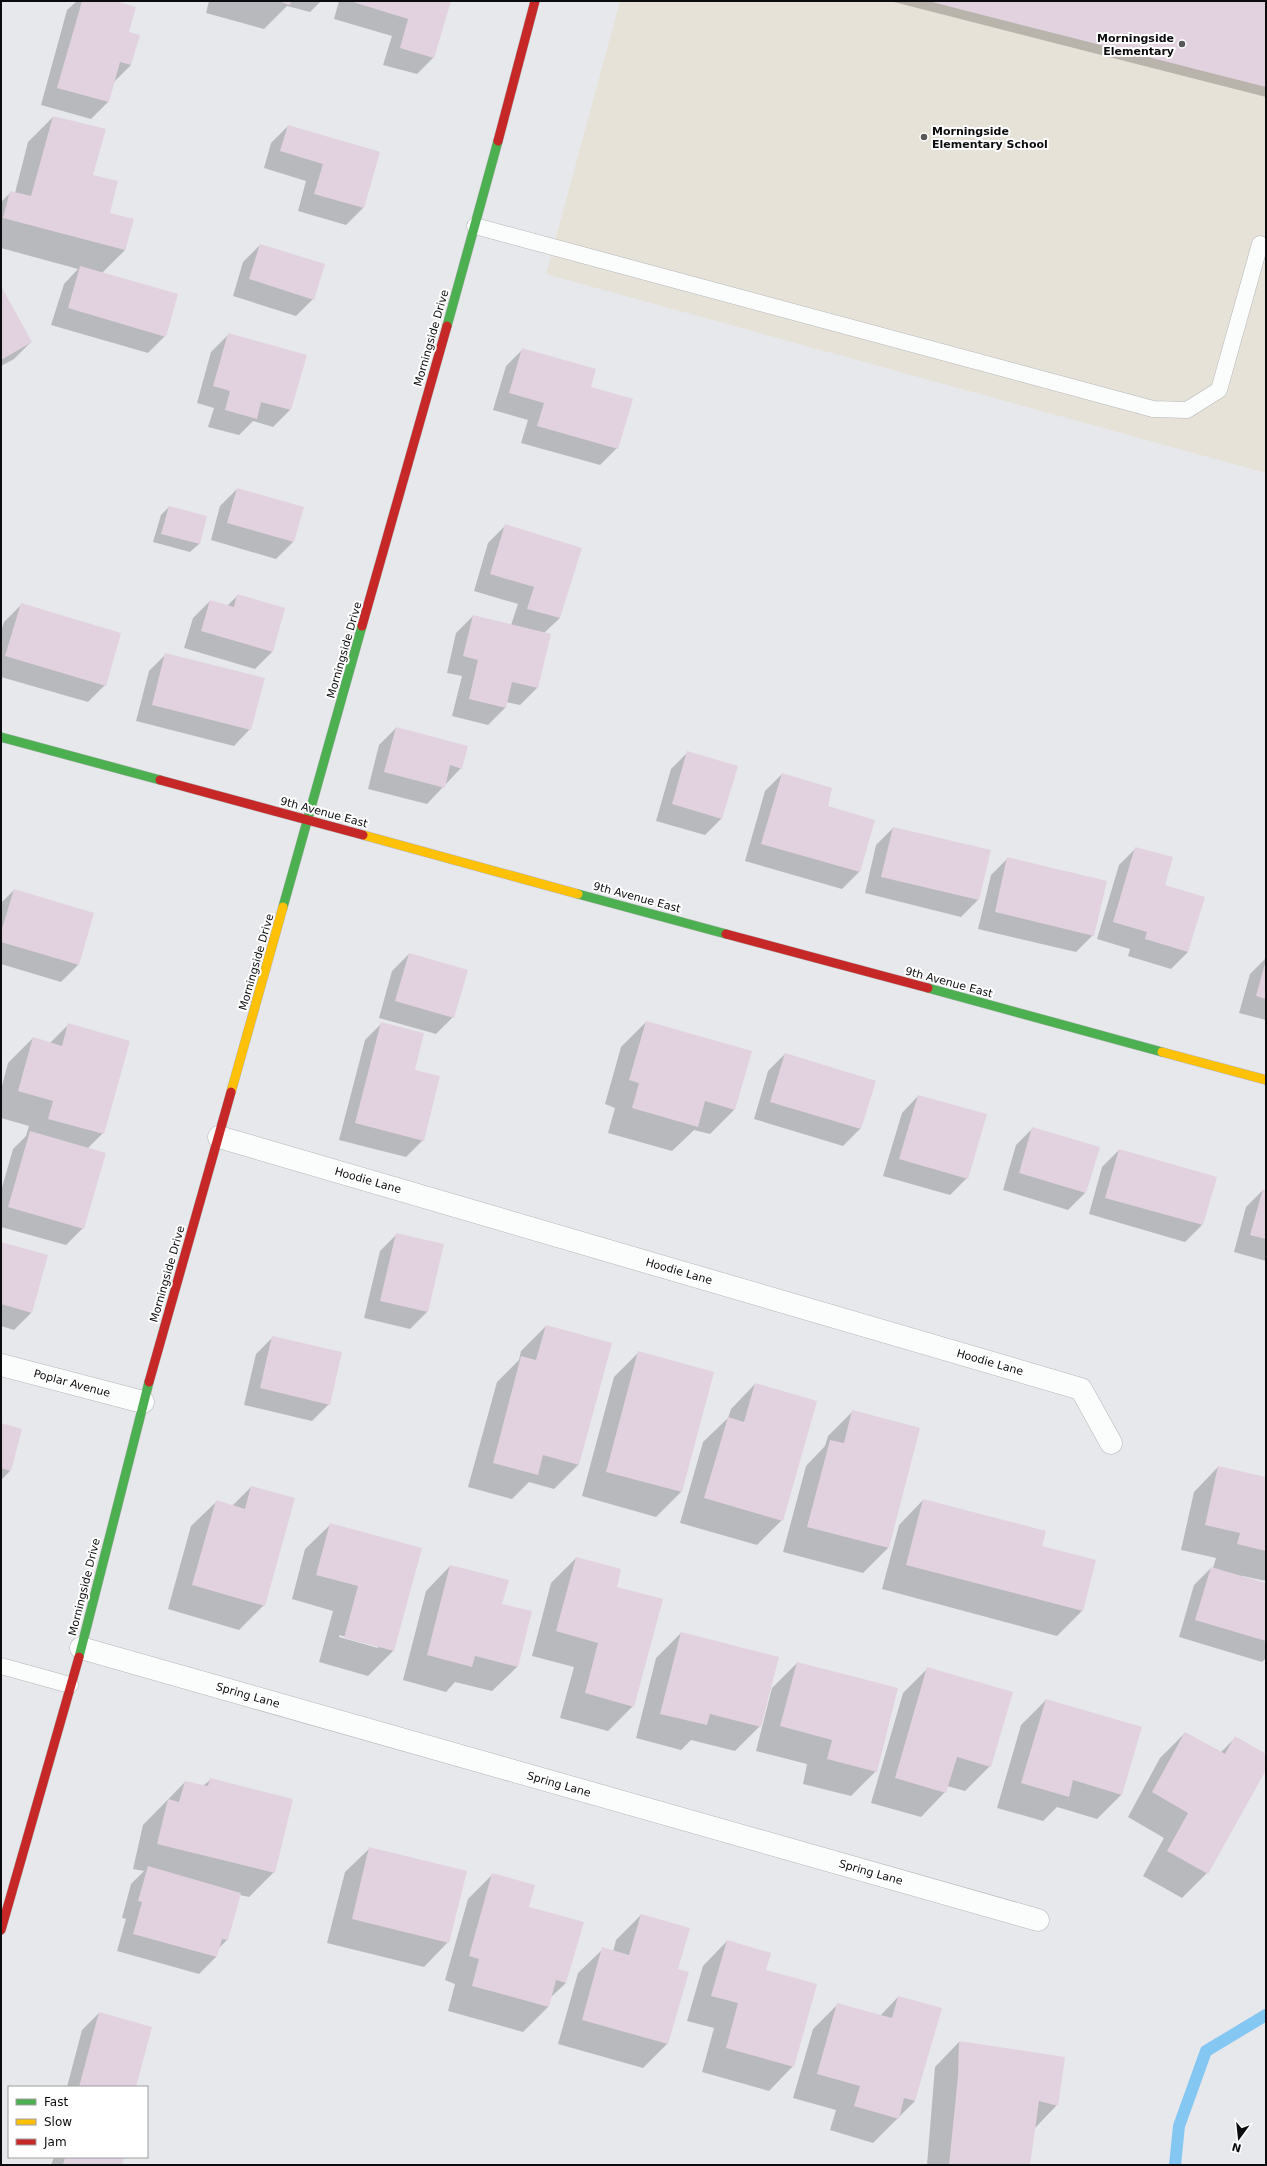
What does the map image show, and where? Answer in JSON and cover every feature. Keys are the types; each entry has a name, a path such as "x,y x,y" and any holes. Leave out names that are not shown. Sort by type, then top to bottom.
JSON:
{"street":[{"name":"Morningside Drive","path":"1,1930 81,1648 143,1402 475,226 535,1"},
{"name":"9th Avenue East","path":"1,737 1266,1080"},
{"name":"Hoodie Lane","path":"219,1136 1082,1389 1111,1443"},
{"name":"Poplar Avenue","path":"1,1364 143,1402"},
{"name":"Spring Lane","path":"81,1648 1038,1920"}],"lane":[{"path":"475,226 1153,409 1188,410 1219,390 1260,244"},
{"path":"1,1666 70,1685"}],"shaded area":[{"name":"Morningside Elementary School","path":"620,1 1266,1 1266,473 546,274"}],"building":[{"path":"82,1 116,1 136,7 129,32 140,35 131,65 120,62 109,102 57,88"},
{"path":"278,1 291,1 290,5"},
{"path":"350,1 451,1 434,58 400,48 408,19"},
{"name":"Morningside Elementary","path":"1266,1 1266,87 932,2"},
{"path":"53,116 106,129 93,175 118,181 110,213 134,219 125,250 3,218 10,191 31,196"},
{"path":"288,125 380,152 364,208 314,194 323,164 280,151"},
{"path":"260,244 325,264 314,300 249,279"},
{"path":"80,266 178,294 166,337 68,308"},
{"path":"1,286 32,342 1,360"},
{"path":"228,333 307,355 291,410 261,402 257,419 225,410 230,391 213,386"},
{"path":"522,348 596,369 591,387 633,399 618,449 537,426 544,403 509,393"},
{"path":"237,488 304,507 294,542 227,523"},
{"path":"169,506 207,516 200,544 161,534"},
{"path":"505,524 582,548 560,618 527,609 534,587 490,574"},
{"path":"237,594 285,608 273,652 201,631 210,600 234,607"},
{"path":"21,603 121,633 106,686 5,656"},
{"path":"473,615 551,634 538,688 512,682 506,708 469,699 478,660 463,656"},
{"path":"165,653 265,678 251,730 152,705"},
{"path":"396,727 468,746 462,769 450,765 445,788 384,772"},
{"path":"687,751 738,766 722,819 672,804"},
{"path":"782,773 832,788 828,806 875,820 860,872 761,844"},
{"path":"893,827 991,850 979,900 881,877"},
{"path":"1135,847 1173,857 1165,885 1205,897 1188,952 1145,939 1147,932 1113,922"},
{"path":"1007,857 1107,881 1094,936 995,912"},
{"path":"14,889 94,913 79,965 1,942 1,932"},
{"path":"409,953 468,970 454,1018 395,1001"},
{"path":"1266,960 1266,999 1256,996"},
{"path":"646,1021 752,1051 735,1110 705,1101 698,1127 632,1108 639,1083 629,1080"},
{"path":"381,1022 424,1033 415,1070 440,1076 424,1141 355,1123"},
{"path":"68,1023 130,1041 104,1134 48,1119 53,1101 18,1091 33,1037 62,1046"},
{"path":"785,1053 876,1081 861,1129 770,1102"},
{"path":"918,1095 987,1114 968,1179 899,1159"},
{"path":"1032,1127 1100,1147 1086,1193 1019,1173"},
{"path":"30,1131 106,1153 84,1229 8,1207"},
{"path":"1119,1149 1217,1177 1203,1225 1105,1198"},
{"path":"1263,1189 1266,1190 1266,1239 1250,1235"},
{"path":"396,1233 444,1244 428,1312 380,1301"},
{"path":"1,1242 48,1255 32,1313 1,1304"},
{"path":"546,1325 612,1343 579,1465 543,1455 538,1475 493,1463 521,1356 536,1360"},
{"path":"272,1336 342,1352 330,1405 260,1388"},
{"path":"638,1351 714,1372 682,1492 606,1472"},
{"path":"755,1383 817,1401 783,1521 704,1498 728,1417 744,1422"},
{"path":"852,1410 920,1428 889,1548 807,1527 830,1440 844,1443"},
{"path":"1,1423 22,1429 11,1471 1,1468"},
{"path":"1218,1466 1266,1477 1266,1551 1237,1544 1240,1533 1205,1525"},
{"path":"251,1486 295,1498 265,1606 192,1585 216,1500 245,1509"},
{"path":"923,1499 1046,1531 1042,1546 1096,1560 1083,1611 906,1565"},
{"path":"330,1523 422,1548 394,1651 344,1638 358,1586 316,1575"},
{"path":"576,1557 621,1569 617,1587 663,1599 634,1707 585,1693 598,1643 556,1631"},
{"path":"450,1565 509,1580 502,1604 532,1611 518,1667 475,1656 472,1667 427,1655"},
{"path":"1211,1567 1266,1583 1266,1641 1195,1620"},
{"path":"681,1632 779,1657 761,1727 710,1714 707,1725 660,1714"},
{"path":"797,1662 898,1688 877,1772 827,1759 832,1740 780,1726"},
{"path":"927,1667 1013,1692 991,1767 957,1757 946,1793 895,1778"},
{"path":"1046,1699 1142,1727 1122,1795 1073,1780 1069,1797 1021,1783"},
{"path":"1185,1732 1225,1754 1235,1736 1266,1754 1266,1770 1208,1874 1167,1851 1188,1813 1152,1792"},
{"path":"210,1778 293,1799 275,1873 157,1844 168,1799 179,1802 185,1781 208,1786"},
{"path":"369,1847 467,1871 449,1943 352,1919"},
{"path":"148,1866 241,1893 228,1940 222,1939 217,1957 133,1934 142,1902 138,1901"},
{"path":"492,1873 535,1885 529,1907 584,1922 566,1983 556,1980 549,2007 472,1986 479,1959 469,1956"},
{"path":"641,1914 690,1928 678,1969 689,1972 668,2044 582,2020 602,1947 629,1955"},
{"path":"727,1940 771,1953 766,1970 817,1984 794,2067 726,2048 738,2003 711,1996"},
{"path":"898,1996 942,2008 915,2101 904,2098 899,2119 854,2106 860,2086 817,2074 837,2003 892,2018"},
{"path":"99,2012 152,2027 136,2086 79,2086"},
{"path":"959,2041 1065,2057 1058,2106 1039,2101 1030,2165 949,2165 958,2076"},
{"path":"65,2158 124,2158 122,2165 63,2165"}],"waterway":[{"path":"1175,2165 1179,2126 1206,2051 1266,2015"}],"traffic: fast":[{"path":"447,326 498,141"},
{"path":"283,907 362,626"},
{"path":"1,737 160,780"},
{"path":"578,894 726,934"},
{"path":"928,988 1162,1052"},
{"path":"79,1657 149,1382"}],"traffic: slow":[{"path":"363,835 578,894"},
{"path":"231,1092 283,907"},
{"path":"1162,1052 1266,1080"}],"traffic: jam":[{"path":"498,141 535,1"},
{"path":"362,626 447,326"},
{"path":"160,780 363,835"},
{"path":"726,934 928,988"},
{"path":"149,1382 231,1092"},
{"path":"1,1930 79,1657"}],"place":[{"name":"Morningside Elementary","path":"1182,44"},
{"name":"Morningside Elementary School","path":"924,137"}]}
